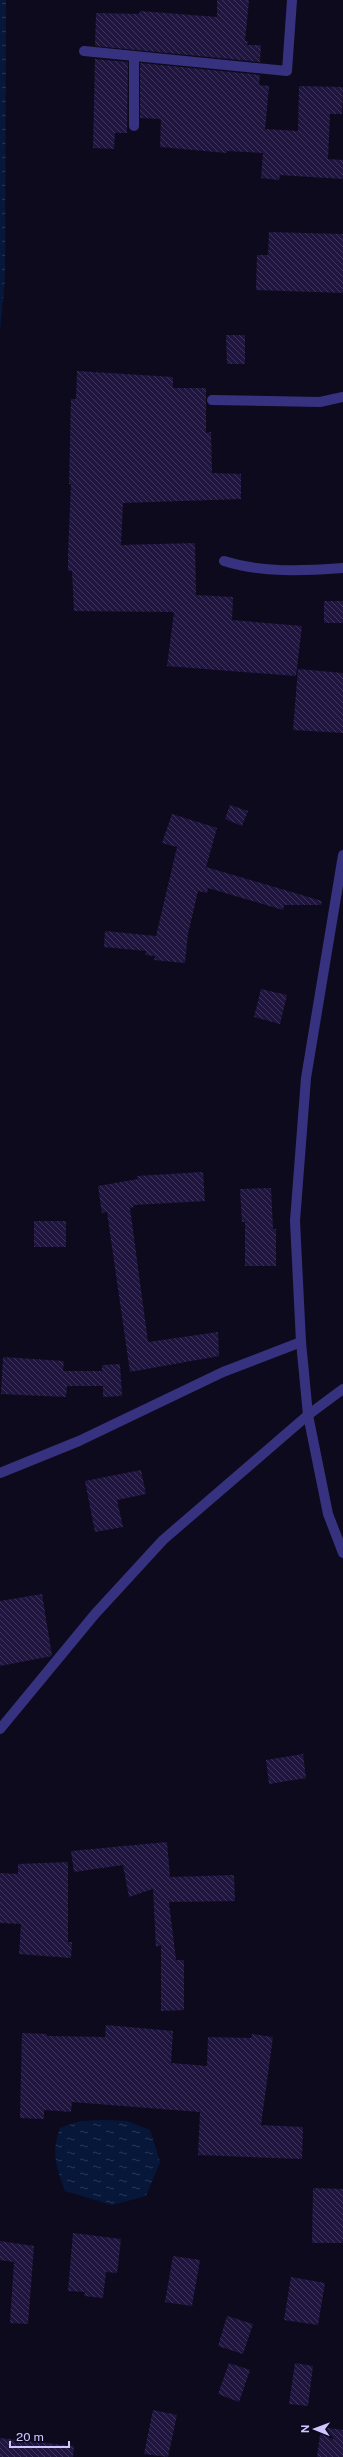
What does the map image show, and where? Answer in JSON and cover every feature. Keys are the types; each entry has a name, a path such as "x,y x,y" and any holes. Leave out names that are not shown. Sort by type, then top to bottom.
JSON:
{"street":[{"path":"84,51 287,71 292,0"},
{"path":"134,56 134,126"},
{"path":"212,400 320,402 343,397"},
{"path":"224,561 242,566 302,572 343,568"},
{"path":"343,855 306,1078 295,1221 301,1342 308,1416 328,1514 343,1553"},
{"path":"0,1473 79,1441 223,1372 301,1342"},
{"path":"0,1729 95,1614 163,1540 308,1416 343,1389"}],"water":[{"path":"0,0 6,0 5,279 0,331"},
{"path":"80,2121 127,2121 150,2130 160,2162 146,2196 112,2205 65,2191 57,2167 55,2152 60,2128"}],"building":[{"path":"217,0 249,0 245,41 248,41 247,45 261,45 260,62 95,46 96,13 139,14 140,11 217,17"},
{"path":"95,59 128,62 127,133 115,133 114,149 93,148"},
{"path":"140,63 260,75 259,85 269,86 265,129 298,131 299,86 343,87 342,114 330,114 328,159 343,160 343,179 280,175 279,180 261,178 263,153 227,151 227,153 160,147 161,119 140,118"},
{"path":"269,232 343,234 343,293 256,290 257,255 268,255"},
{"path":"226,335 245,335 245,364 227,364"},
{"path":"77,371 173,377 173,388 206,388 206,433 211,432 212,473 241,474 241,499 123,503 121,545 195,543 196,595 233,597 232,620 302,626 296,676 167,666 174,612 74,611 72,571 68,571 68,553 71,484 69,484 71,399 76,399"},
{"path":"324,601 343,601 343,623 324,623"},
{"path":"298,669 343,673 343,733 293,730"},
{"path":"230,805 248,811 242,826 225,819"},
{"path":"172,814 217,828 206,867 322,901 321,905 284,905 283,910 208,888 207,893 198,891 188,934 185,963 154,960 155,956 145,955 146,951 104,947 105,931 156,936 177,847 162,843"},
{"path":"261,989 287,995 280,1024 254,1017"},
{"path":"203,1172 205,1201 133,1205 134,1207 130,1208 148,1342 218,1332 219,1356 130,1372 107,1212 102,1213 98,1186 138,1179 137,1176"},
{"path":"271,1188 273,1229 276,1229 276,1266 245,1266 245,1222 242,1222 240,1189"},
{"path":"34,1221 66,1221 66,1247 34,1247"},
{"path":"3,1357 64,1361 63,1371 102,1371 102,1365 120,1364 122,1396 103,1397 103,1386 67,1386 66,1397 1,1394"},
{"path":"141,1470 146,1494 117,1500 123,1527 95,1532 85,1481"},
{"path":"42,1594 52,1656 0,1666 0,1601"},
{"path":"303,1754 306,1778 269,1784 266,1760"},
{"path":"167,1842 170,1877 234,1875 235,1901 169,1902 176,1960 184,1960 184,2010 161,2011 161,1945 156,1947 153,1889 129,1897 123,1865 74,1872 71,1851"},
{"path":"68,1862 68,1942 72,1942 71,1958 19,1954 21,1924 0,1923 0,1873 18,1874 18,1864"},
{"path":"106,2025 173,2031 171,2063 207,2066 208,2037 251,2038 252,2034 273,2037 261,2125 303,2127 302,2159 198,2155 200,2112 72,2102 71,2112 44,2110 44,2119 20,2118 22,2033 47,2034 47,2036 105,2037"},
{"path":"313,2188 343,2189 343,2243 312,2243"},
{"path":"73,2233 121,2239 117,2273 106,2272 103,2298 84,2296 85,2292 68,2291"},
{"path":"0,2241 34,2246 28,2324 10,2323 14,2262 0,2260"},
{"path":"173,2256 200,2260 192,2306 165,2302"},
{"path":"291,2277 325,2283 318,2325 284,2320"},
{"path":"227,2316 253,2324 243,2354 218,2346"},
{"path":"229,2363 250,2370 239,2402 218,2394"},
{"path":"295,2363 313,2366 308,2406 289,2404"},
{"path":"153,2410 177,2415 168,2457 144,2454"},
{"path":"321,2427 343,2430 343,2457 317,2457"},
{"path":"0,2438 74,2446 73,2457 0,2457"}]}
